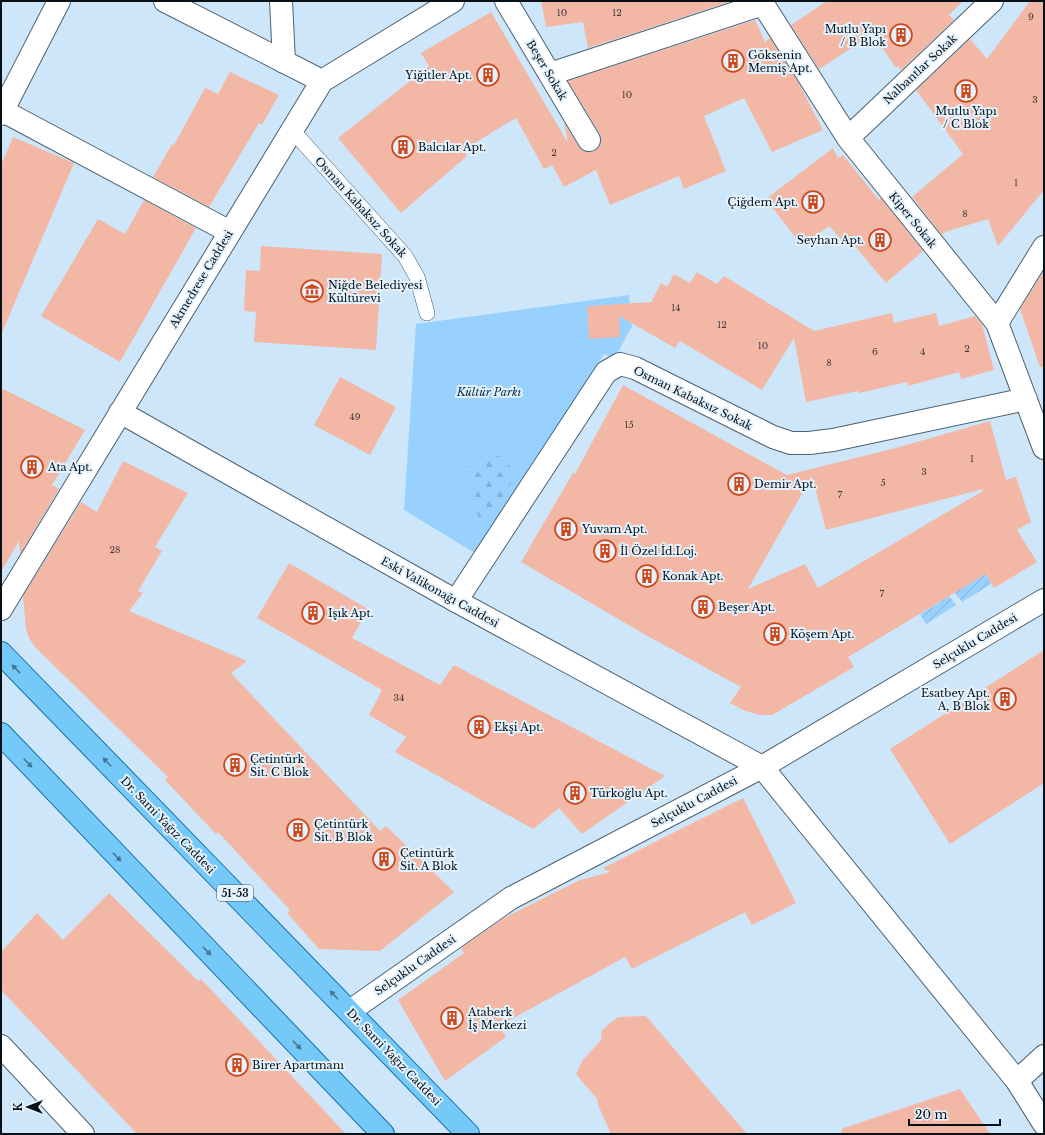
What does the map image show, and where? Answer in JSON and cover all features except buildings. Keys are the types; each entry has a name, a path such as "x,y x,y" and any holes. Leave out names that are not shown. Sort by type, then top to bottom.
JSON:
{"main road":[{"name":"Dr. Sami Yağız Caddesi","path":"1,653 468,1134"},
{"path":"4,744 383,1134"}],"street":[{"path":"58,1 2,113 230,232"},
{"path":"166,1 322,80"},
{"path":"281,1 284,62"},
{"name":"Akmedrese Caddesi","path":"1,609 322,80 453,1"},
{"name":"Beşer Sokak","path":"506,1 589,140"},
{"name":"Nalbantlar Sokak","path":"848,138 992,1"},
{"path":"550,74 762,2"},
{"name":"Kiper Sokak","path":"762,2 848,138 997,323 1044,448"},
{"path":"997,323 1044,247"},
{"name":"Osman Kabaksız Sokak","path":"456,601 606,372 620,364 635,368 773,437 791,443 809,443 833,440 1026,399"},
{"name":"Eski Valikonağı Caddesi","path":"120,412 456,601 762,767"},
{"name":"Selçuklu Caddesi","path":"350,1011 511,898 762,767 1044,600"},
{"path":"762,767 1017,1081 1044,1124"},
{"path":"1,1046 83,1134"},
{"path":"1017,1081 1044,1056"}],"lane":[{"name":"Osman Kabaksız Sokak","path":"292,130 406,256 417,277 427,313"}],"green space":[{"name":"Kültür Parkı","path":"629,295 632,326 615,358 604,354 478,555 404,510 416,324"},
{"path":"490,453 503,458 515,476 481,532 468,467 476,458"},
{"path":"986,574 991,584 962,602 952,589"},
{"path":"947,593 956,605 926,624 920,614 939,603"}],"place":[{"name":"Mutlu Yapı / B Blok","path":"901,35"},
{"name":"Göksenin Memiş Apt.","path":"733,61"},
{"name":"Yiğitler Apt.","path":"488,75"},
{"name":"Mutlu Yapı / C Blok","path":"966,91"},
{"name":"Balcılar Apt.","path":"403,147"},
{"name":"Çiğdem Apt.","path":"813,202"},
{"name":"Seyhan Apt.","path":"880,240"},
{"name":"Niğde Belediyesi Kültürevi","path":"312,291"},
{"name":"Ata Apt.","path":"32,467"},
{"name":"Demir Apt.","path":"739,484"},
{"name":"Yuvam Apt.","path":"566,529"},
{"name":"İl Özel İd.Loj.","path":"605,551"},
{"name":"Konak Apt.","path":"647,576"},
{"name":"Beşer Apt.","path":"703,607"},
{"name":"Işık Apt.","path":"313,613"},
{"name":"Köşem Apt.","path":"775,634"},
{"name":"Esatbey Apt. A, B Blok","path":"1005,699"},
{"name":"Ekşi Apt.","path":"479,727"},
{"name":"Çetintürk Sit. C Blok","path":"235,765"},
{"name":"Türkoğlu Apt.","path":"575,793"},
{"name":"Çetintürk Sit. B Blok","path":"298,830"},
{"name":"Çetintürk Sit. A Blok","path":"384,859"},
{"name":"Ataberk İş Merkezi","path":"452,1018"},
{"name":"Birer Apartmanı","path":"237,1065"}]}
